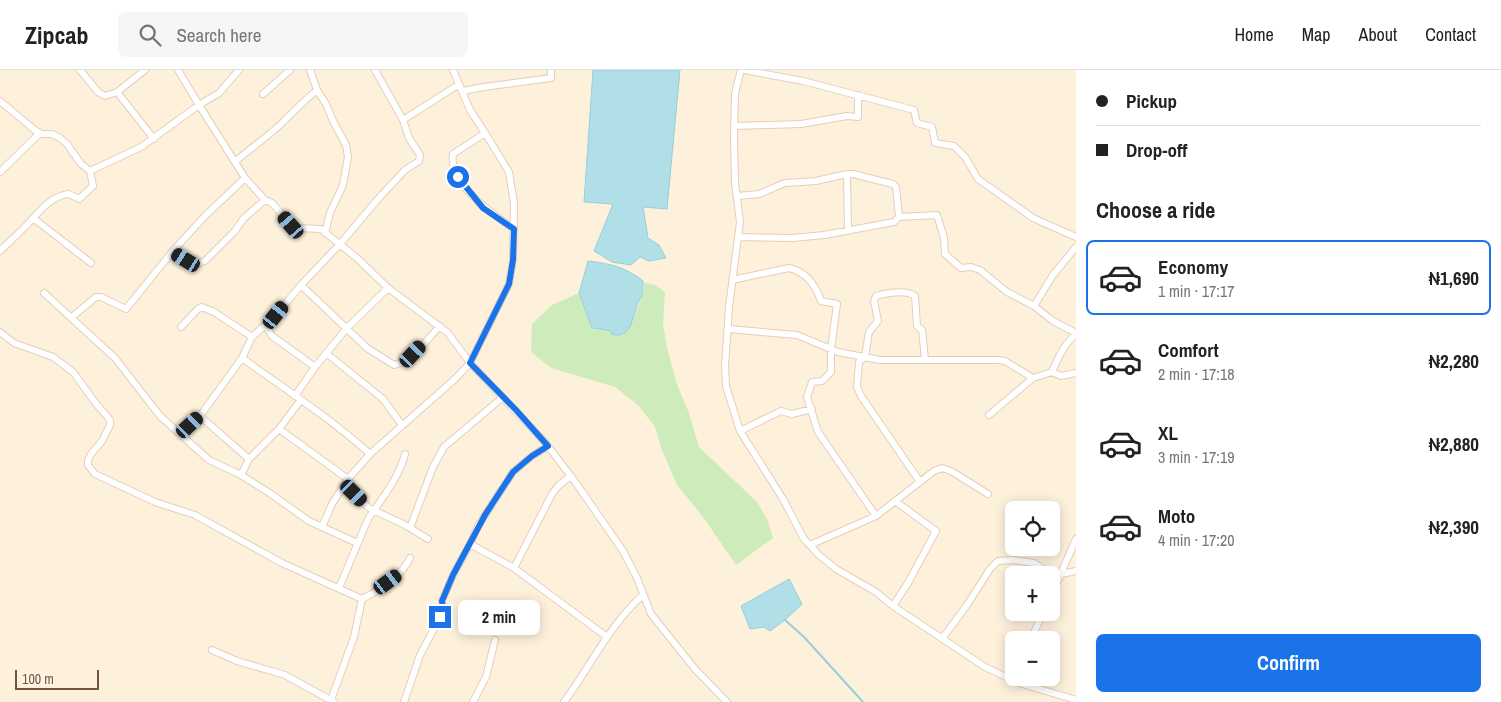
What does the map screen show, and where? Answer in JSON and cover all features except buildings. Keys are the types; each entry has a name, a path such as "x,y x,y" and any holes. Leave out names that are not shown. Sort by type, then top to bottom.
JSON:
{"street":[{"path":"80,70 98,92 105,96 117,92 145,70"},
{"path":"178,70 245,178 265,200 272,203 291,225 297,228 316,228 325,233 340,244 388,288 440,326 448,333 470,363 548,446 623,551 637,578 651,614 695,669 727,702"},
{"path":"90,171 154,139 184,114 219,93 239,70"},
{"path":"263,94 290,70"},
{"path":"180,434 200,416 242,358 252,337 276,315 405,170 421,158 408,138 404,120 374,70"},
{"path":"322,527 332,504 346,481 370,454 455,379 470,363 509,284 513,260 514,204 509,172 470,110 453,70"},
{"path":"463,91 550,78 551,70"},
{"path":"1005,674 985,667 893,606 876,592 836,569 818,555 804,539 783,499 740,430 726,386 725,366 732,280 740,222 734,126 735,93 742,70 803,81 914,110 917,123 932,127 935,143 954,146 965,157 978,179 1033,218 1076,237"},
{"path":"311,71 317,90 346,145 348,157 343,185 330,213 325,233"},
{"path":"404,120 458,84"},
{"path":"235,162 317,90"},
{"path":"117,92 154,139"},
{"path":"734,126 801,124 848,116 858,117 858,95"},
{"path":"0,101 25,123 40,133 52,134 67,144 81,164 90,171 93,186 79,199 69,194 53,199 0,252"},
{"path":"485,132 453,154 452,164 458,177 483,208 514,229"},
{"path":"2,167 40,133"},
{"path":"846,174 848,231"},
{"path":"737,196 759,194 785,183 816,182 853,174 892,184 896,187 899,216 894,222 848,231 793,238 739,237"},
{"path":"72,317 96,297 100,297 126,310 172,252 205,216 245,178"},
{"path":"172,252 186,260 199,263 206,261 235,231 244,218 265,200"},
{"path":"899,216 936,215 944,238 945,254 961,268 971,267 980,270 1007,292 1034,306 1053,322 1076,334 1069,340 1052,372"},
{"path":"33,218 91,263"},
{"path":"1034,306 1053,275 1076,247"},
{"path":"732,280 784,268 797,270 817,288 822,301 837,304 830,350 831,372 822,381 812,382 808,396 818,432 876,516"},
{"path":"301,285 367,348 394,364 399,364 413,354 440,326"},
{"path":"241,475 249,459 279,429 315,367 326,353 346,329 388,288"},
{"path":"44,293 114,358 160,416 209,460 241,475 309,521 357,543"},
{"path":"920,482 861,396 857,387 859,362 865,357 869,332 878,321 874,301 876,296 910,293 915,296 917,326 922,330 925,360"},
{"path":"181,326 202,307 214,312 252,337"},
{"path":"264,325 272,336 315,367"},
{"path":"728,329 797,334 830,350 880,360 999,360 1005,361 1034,378"},
{"path":"0,332 14,344 53,357 73,372 97,405 108,416 110,425 102,441 90,454 88,460 88,465 95,474 156,502 195,515 282,563 362,599"},
{"path":"326,353 377,394 392,410 402,425"},
{"path":"242,358 318,410 370,454"},
{"path":"989,415 1034,378 1052,372 1062,376 1076,373"},
{"path":"410,528 433,467 444,447 503,397"},
{"path":"740,430 781,412 792,414 812,409"},
{"path":"200,416 249,459"},
{"path":"279,429 346,481 369,508 428,539"},
{"path":"404,702 420,655 443,612 442,601 478,526 513,472 532,456 548,446"},
{"path":"339,588 368,519 376,510 400,468 404,454"},
{"path":"810,545 876,516 934,471 942,468 951,471 988,494"},
{"path":"514,568 552,494 559,485 571,476"},
{"path":"893,606 908,583 936,531 895,501"},
{"path":"1060,578 1076,538"},
{"path":"470,544 514,568 607,637"},
{"path":"212,650 237,661 286,675 333,701 354,637 362,599 402,572 410,558"},
{"path":"942,639 990,569 998,561 1014,560 1034,563 1048,572 1062,574 1076,571"},
{"path":"564,702 607,637 643,595"},
{"path":"473,702 486,677 495,640"},
{"path":"1037,686 1076,700"}],"green space":[{"path":"644,283 655,285 665,292 663,324 667,347 676,382 689,413 699,447 757,502 768,521 773,538 736,565 703,517 677,485 662,450 655,427 638,405 615,387 551,368 531,352 532,324 552,305 579,293 592,329 610,332 612,336 624,334 629,329 639,305 644,291"}],"water":[{"path":"593,70 680,70 667,209 643,207 648,238 659,245 666,258 649,261 640,257 631,265 612,262 594,251 613,204 584,202"},
{"path":"588,261 617,267 637,276 643,281 642,296 630,327 620,335 612,335 610,331 592,328 579,293"},
{"path":"789,579 802,604 770,631 764,627 750,629 741,606"}],"waterway":[{"path":"785,620 804,637 863,702"}],"route":[{"path":"440,617 443,612 442,601 478,526 513,472 532,456 548,446 470,363 509,284 513,260 514,229 483,208 458,177"}]}
